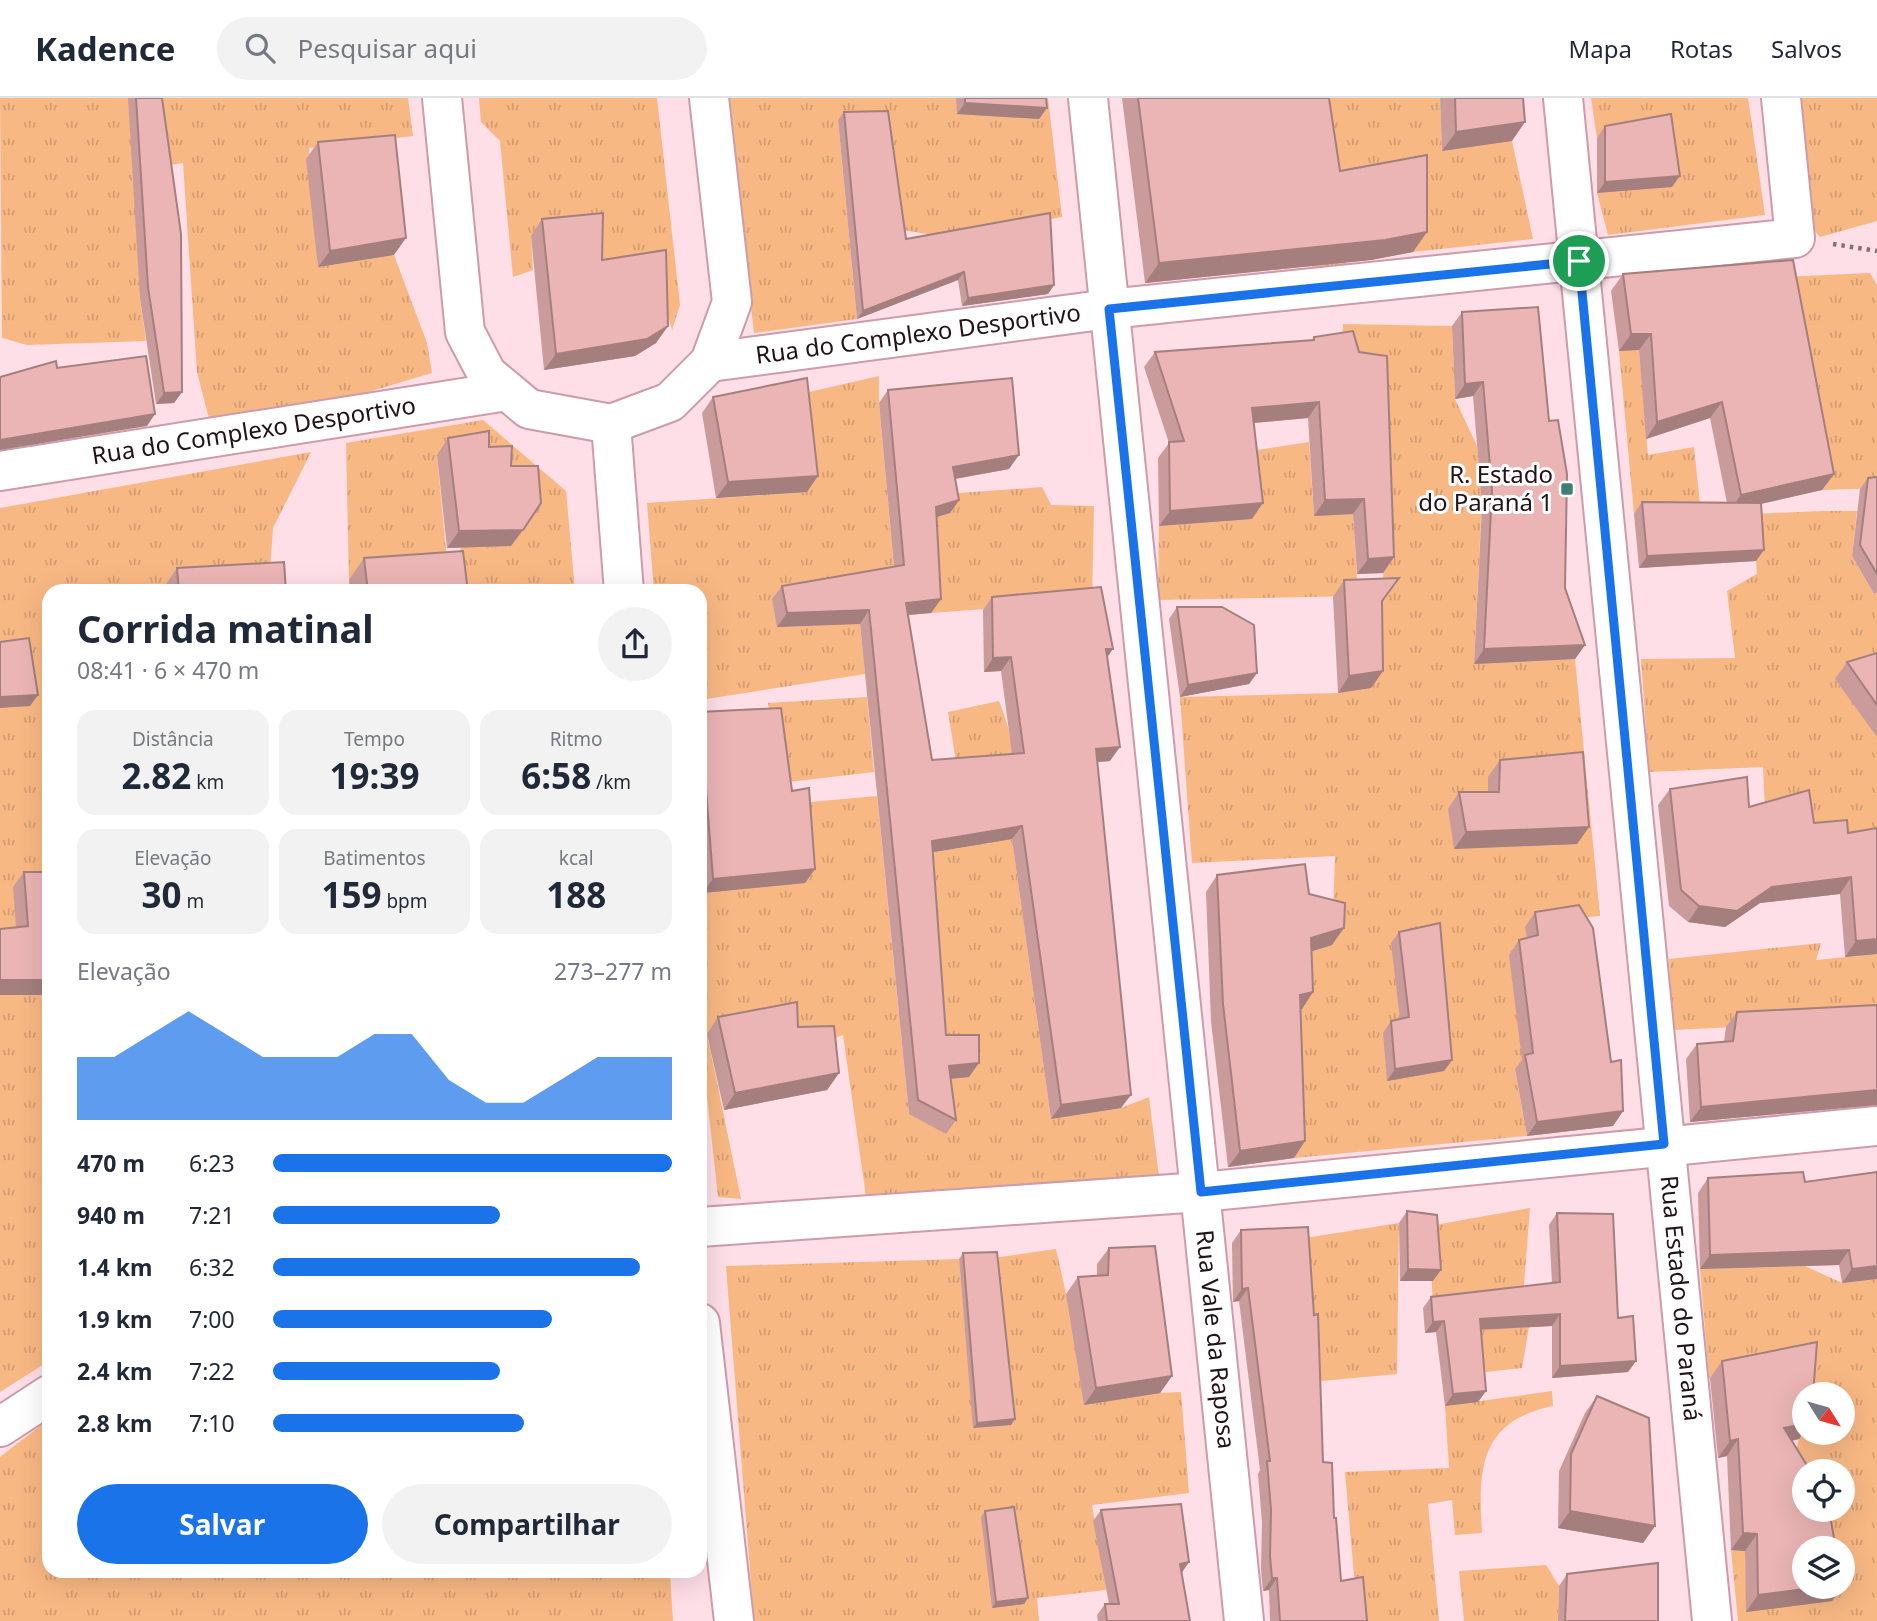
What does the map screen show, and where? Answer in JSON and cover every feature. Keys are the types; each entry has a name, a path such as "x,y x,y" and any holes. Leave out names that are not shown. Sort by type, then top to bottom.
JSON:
{"street":[{"path":"442,98 465,332 488,374 529,410 611,424 670,402 710,362 732,302 709,98"},
{"name":"Rua Vale da Raposa","path":"1088,98 1244,1621"},
{"name":"Rua Estado do Paraná","path":"1563,98 1712,1621"},
{"name":"Rua do Complexo Desportivo","path":"710,362 1109,309 1795,238 1781,98"},
{"name":"Rua do Complexo Desportivo","path":"0,471 507,391"},
{"path":"611,424 623,584"},
{"path":"707,1227 1201,1192 1664,1144 1877,1125"},
{"path":"707,1384 734,1621"},
{"path":"0,1427 42,1400"}],"green space":[{"path":"0,98 408,98 413,136 309,148 318,267 394,255 427,343 432,373 214,438 197,372 183,163 162,166 174,289 140,297 146,341 27,345 2,338"},
{"path":"479,98 657,98 680,305 672,330 654,267 591,277 531,236 533,270 513,277 500,141 481,122"},
{"path":"727,98 1048,98 1062,217 951,238 897,229 838,121 857,319 754,333"},
{"path":"1329,98 1440,98 1442,151 1512,141 1533,239 1413,252 1414,176 1342,188 1346,265 1312,268 1313,101"},
{"path":"1591,98 1748,98 1765,215 1608,235 1597,193 1671,187 1597,138"},
{"path":"1791,98 1877,98 1877,221 1820,237 1802,217"},
{"path":"1870,273 1877,285 1877,488 1822,490 1781,277"},
{"path":"1343,324 1452,326 1455,399 1477,446 1482,499 1474,663 1575,659 1600,916 1568,919 1569,1036 1515,1070 1527,1136 1294,1158 1216,1059 1212,1028 1301,1009 1300,955 1332,944 1335,856 1192,863 1180,697 1338,693 1371,688 1370,617 1384,598 1376,372 1342,346"},
{"path":"1639,350 1648,455 1694,447 1701,514 1634,514 1619,351"},
{"path":"879,376 879,403 895,579 777,627 860,624 865,674 707,699 707,584 653,584 647,503 806,492 796,395"},
{"path":"483,420 566,491 574,584 452,584 461,547 511,546 437,455 448,572 349,580 346,443"},
{"path":"1309,442 1314,515 1353,514 1358,596 1158,600 1159,526 1252,519 1244,452"},
{"path":"311,452 273,528 269,583 42,584 42,1365 0,1392 0,508"},
{"path":"1042,487 1051,505 1094,506 1092,601 931,613 927,520 946,494"},
{"path":"1857,511 1852,556 1874,594 1877,593 1877,831 1802,840 1765,808 1763,767 1649,772 1641,659 1735,658 1727,591 1757,574 1753,514"},
{"path":"867,697 874,772 779,783 768,703"},
{"path":"999,701 1007,723 1013,755 1010,777 1005,788 1051,1119 1121,1108 1149,1097 1159,1177 867,1204 843,1035 822,1043 707,1034 707,889 799,803 877,796 909,1114 937,1048 923,854 970,846 948,712"},
{"path":"1821,943 1816,960 1877,954 1877,1020 1673,1030 1669,959"},
{"path":"707,1034 741,1199 718,1197 707,1097"},
{"path":"1530,1208 1523,1297 1433,1307 1429,1226"},
{"path":"1399,1223 1397,1374 1311,1382 1299,1239"},
{"path":"1056,1249 1066,1294 1160,1393 1181,1392 1189,1493 1092,1505 1106,1590 1037,1598 1039,1621 754,1621 726,1266 959,1259 974,1428 1011,1425 993,1258"},
{"path":"1805,1266 1842,1283 1877,1279 1877,1621 1738,1621 1731,1550 1745,1551 1747,1612 1792,1598 1855,1599 1855,1536 1818,1536 1815,1522 1855,1522 1855,1459 1794,1459 1797,1446 1855,1446 1855,1382 1803,1382 1805,1359 1709,1378 1700,1269"},
{"path":"1529,1327 1522,1368 1476,1373 1472,1330"},
{"path":"1552,1391 1553,1406 1529,1413 1510,1423 1497,1436 1488,1452 1481,1489 1482,1533 1455,1535 1452,1500 1428,1504 1439,1621 1358,1621 1345,1472 1449,1468 1445,1406"},
{"path":"42,1424 42,1578 670,1578 673,1621 0,1621 0,1457"},
{"path":"1546,1565 1559,1586 1558,1621 1464,1621 1459,1571"}],"building":[{"path":"136,98 162,98 181,234 182,392 164,393 148,287"},
{"path":"965,98 1046,98 1047,108 965,103"},
{"path":"1138,98 1329,98 1340,171 1427,155 1427,232 1385,240 1159,263"},
{"path":"1455,98 1523,98 1525,122 1456,132"},
{"path":"888,111 906,239 1050,213 1054,285 968,298 964,272 863,311 844,112"},
{"path":"1671,114 1680,176 1605,182 1605,126"},
{"path":"395,135 406,238 330,251 318,142"},
{"path":"603,213 602,260 666,250 668,326 647,339 556,354 542,219"},
{"path":"1793,260 1834,474 1741,495 1722,402 1657,422 1651,334 1631,334 1623,274"},
{"path":"1538,307 1549,421 1558,420 1567,474 1565,588 1585,645 1484,649 1492,490 1483,382 1465,384 1462,312"},
{"path":"1353,331 1359,352 1387,356 1394,557 1368,559 1364,499 1325,500 1319,402 1252,408 1263,503 1170,511 1169,442 1184,441 1155,352 1314,340 1314,337"},
{"path":"146,356 155,414 0,440 0,377 56,361 57,368"},
{"path":"807,378 818,476 728,482 713,397"},
{"path":"1012,378 1019,455 953,467 959,500 936,507 941,599 906,603 932,760 1024,753 1011,657 993,658 992,597 1101,587 1113,649 1106,649 1120,747 1096,749 1131,1095 1061,1105 1022,826 932,841 946,1035 979,1035 979,1063 949,1066 956,1120 918,1100 869,610 787,613 782,586 904,565 888,390"},
{"path":"489,431 489,447 512,446 511,466 538,466 541,503 523,530 459,531 448,438"},
{"path":"1877,477 1877,574 1860,545 1868,478"},
{"path":"1642,502 1761,503 1764,550 1647,556"},
{"path":"463,551 467,584 367,584 364,558"},
{"path":"284,562 285,584 178,584 177,568"},
{"path":"1399,578 1382,601 1383,671 1349,676 1344,580"},
{"path":"1177,607 1222,607 1254,625 1257,673 1188,685"},
{"path":"29,638 38,695 0,697 0,642"},
{"path":"1877,653 1877,705 1847,662"},
{"path":"781,708 792,791 809,788 815,869 713,879 707,802 707,712"},
{"path":"1583,752 1589,827 1466,832 1459,792 1499,792 1500,760"},
{"path":"1747,777 1749,807 1809,790 1814,823 1847,820 1848,833 1877,828 1877,939 1856,941 1851,877 1772,887 1737,911 1699,906 1681,890 1670,789"},
{"path":"1305,864 1309,894 1345,903 1344,928 1311,938 1313,992 1300,995 1305,1141 1240,1151 1223,1004 1217,875"},
{"path":"24,872 42,872 42,980 0,980 0,929 28,926"},
{"path":"1579,905 1593,928 1611,1062 1621,1060 1623,1111 1537,1122 1525,1055 1533,1053 1519,940 1538,935 1535,912"},
{"path":"1440,923 1452,1060 1395,1069 1391,1021 1409,1017 1399,932"},
{"path":"797,1002 798,1027 834,1026 839,1073 735,1093 718,1017"},
{"path":"1877,1005 1877,1090 1701,1107 1697,1044 1733,1041 1737,1012"},
{"path":"1803,1172 1805,1182 1877,1172 1877,1266 1852,1269 1849,1250 1710,1255 1708,1178"},
{"path":"1407,1211 1437,1215 1441,1270 1408,1269"},
{"path":"1557,1213 1613,1214 1618,1318 1633,1316 1636,1361 1560,1366 1560,1314 1480,1319 1486,1391 1453,1394 1444,1321 1433,1322 1431,1297 1560,1282"},
{"path":"1308,1227 1314,1315 1318,1314 1323,1462 1332,1463 1334,1518 1341,1581 1363,1577 1367,1621 1280,1621 1277,1578 1272,1578 1267,1461 1270,1461 1248,1288 1242,1289 1241,1230"},
{"path":"1155,1246 1172,1376 1096,1388 1078,1277 1108,1275 1109,1248"},
{"path":"997,1252 1015,1419 977,1423 963,1253"},
{"path":"1817,1342 1814,1382 1792,1382 1792,1426 1784,1428 1792,1446 1795,1446 1803,1459 1792,1459 1792,1522 1831,1522 1834,1536 1792,1536 1792,1591 1758,1595 1757,1534 1743,1533 1738,1439 1730,1441 1722,1361"},
{"path":"1597,1396 1649,1418 1655,1526 1570,1511 1571,1454"},
{"path":"1181,1504 1189,1562 1180,1564 1190,1621 1107,1621 1105,1604 1119,1604 1101,1510"},
{"path":"1014,1507 1028,1598 996,1602 985,1511"},
{"path":"1658,1563 1658,1621 1565,1621 1567,1574"}],"place":[{"name":"R. Estado do Paraná 1","path":"1567,489"}],"route":[{"path":"1579,261 1664,1144 1201,1192 1109,309 1579,261"}]}
